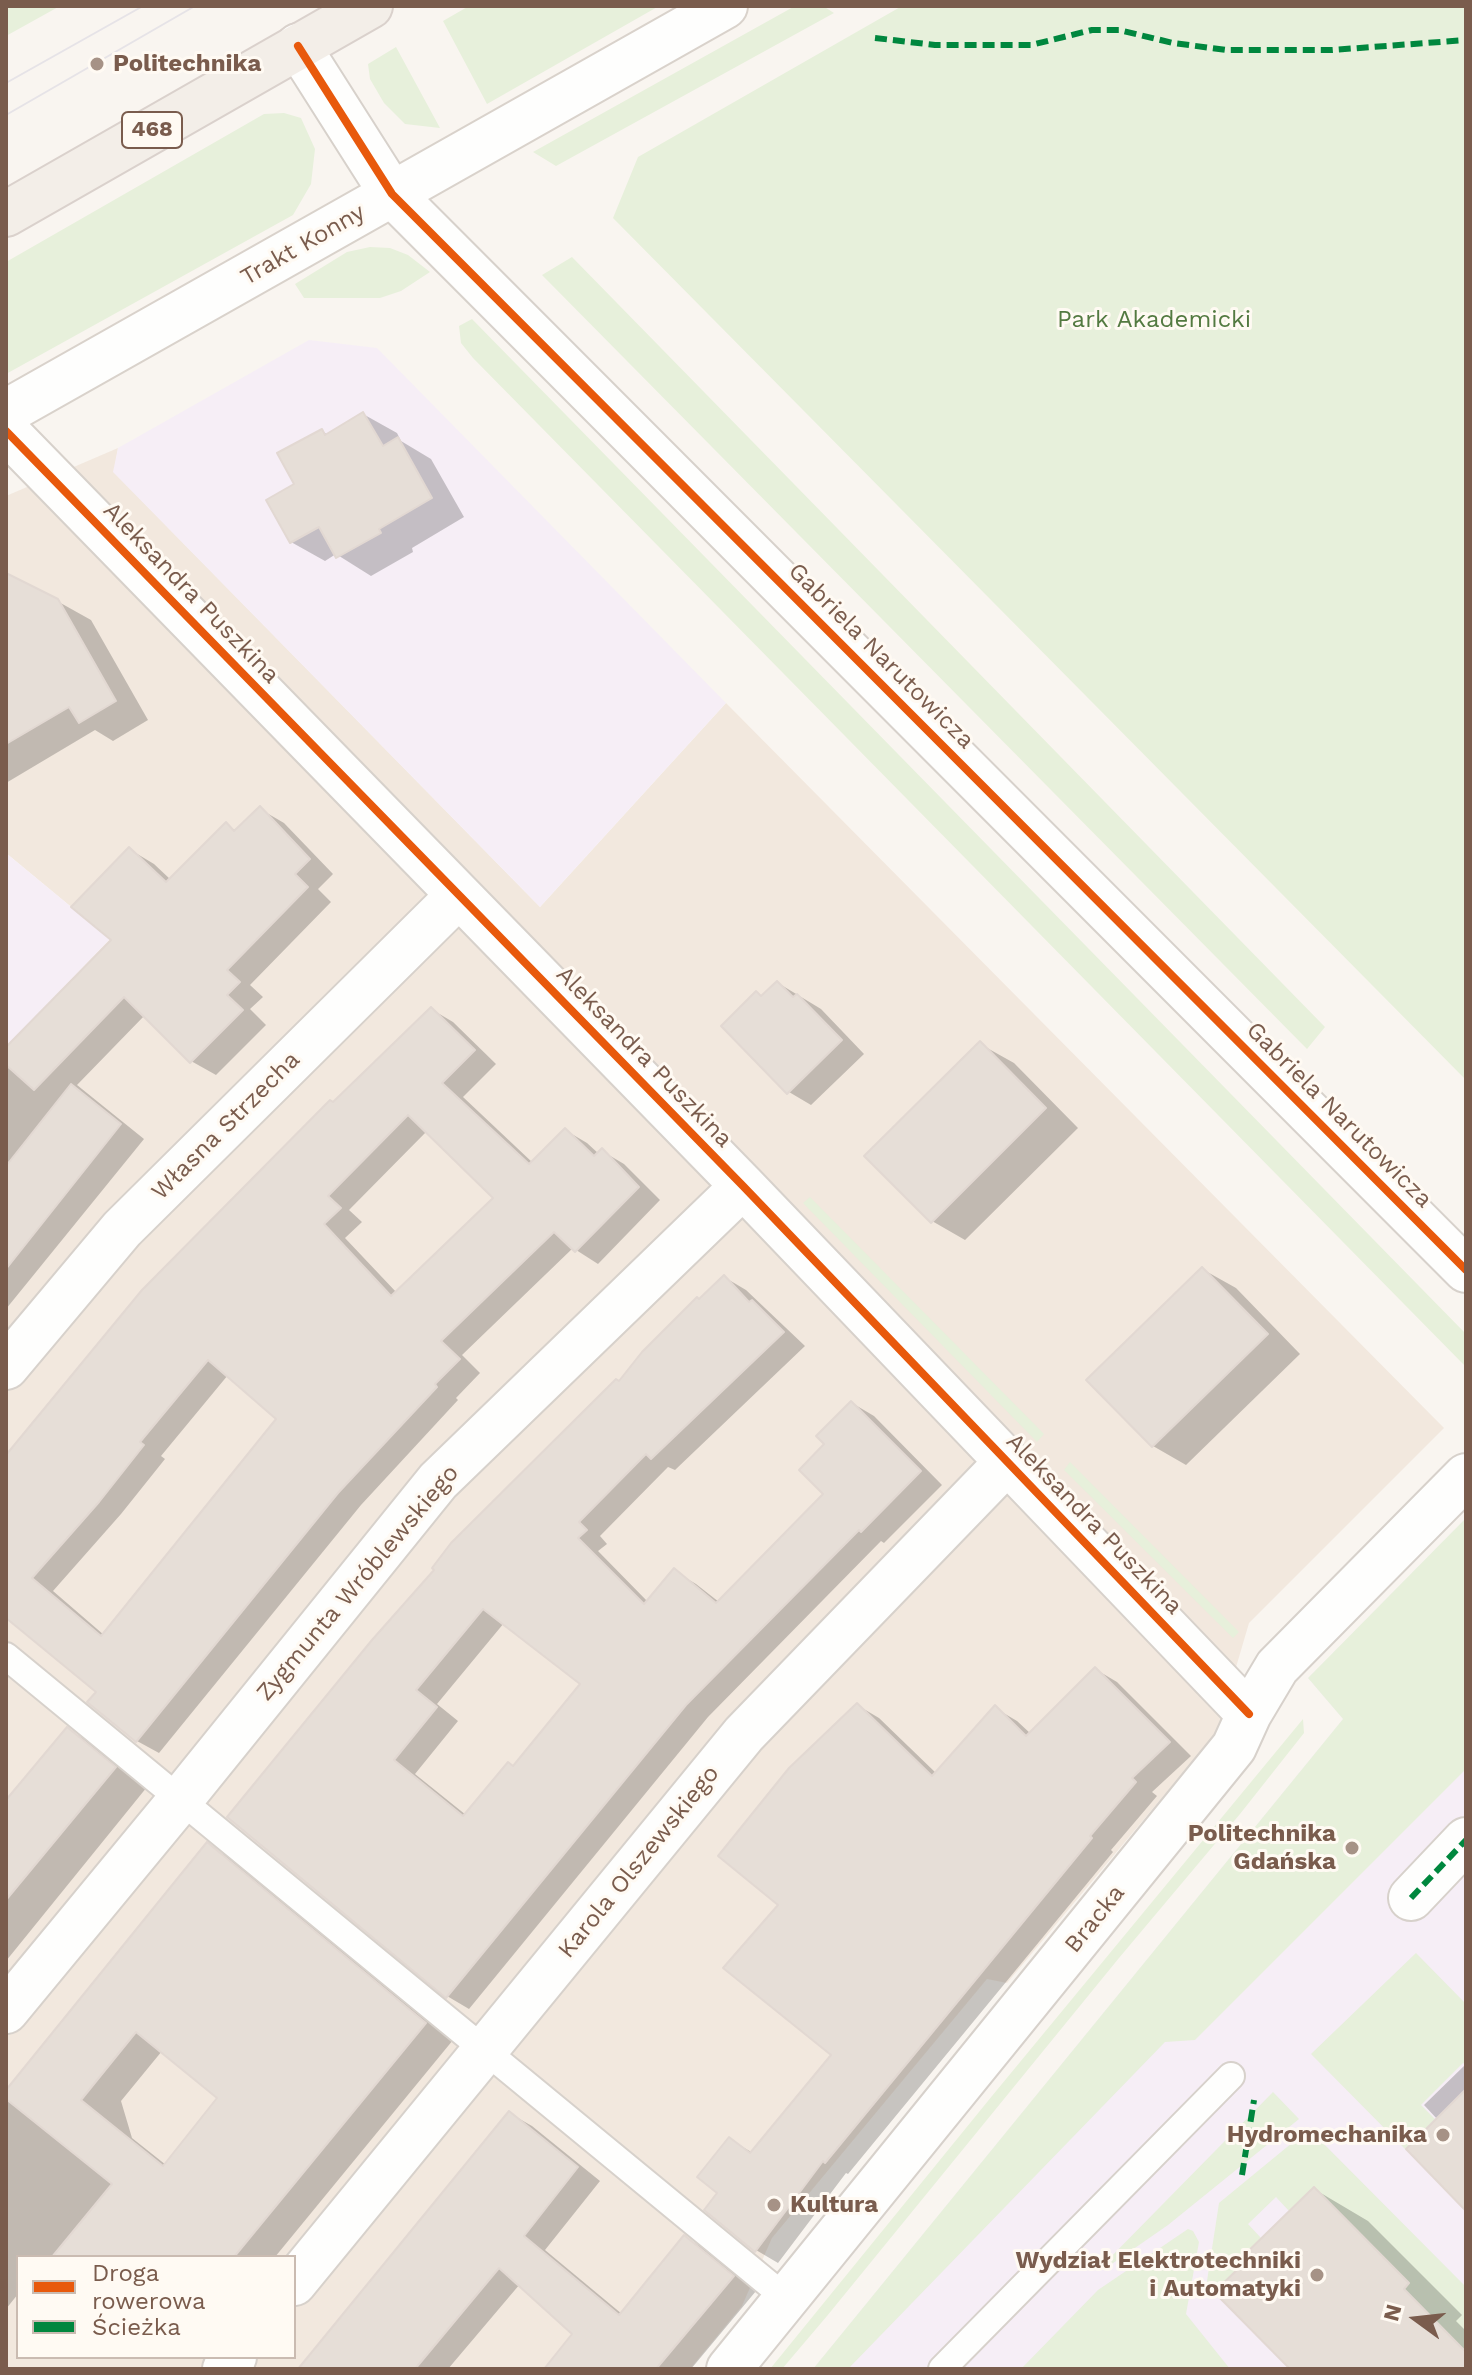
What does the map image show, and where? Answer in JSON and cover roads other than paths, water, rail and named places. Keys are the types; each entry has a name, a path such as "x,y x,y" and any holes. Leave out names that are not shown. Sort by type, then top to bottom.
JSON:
{"main road":[{"name":"468","path":"6,214 370,6"}],"street":[{"name":"Trakt Konny","path":"6,412 725,6"},
{"name":"Gabriela Narutowicza","path":"298,46 392,194 1466,1270"},
{"name":"Aleksandra Puszkina","path":"6,431 743,1186 1249,1714"},
{"name":"Własna Strzecha","path":"6,1367 122,1229 458,896"},
{"name":"Zygmunta Wróblewskiego","path":"6,2011 438,1481 743,1186"},
{"name":"Karola Olszewskiego","path":"296,2281 744,1734 1007,1462"},
{"name":"Bracka","path":"729,2369 1234,1747 1249,1714 1277,1667 1466,1476"},
{"path":"1411,1898 1466,1840"}],"lane":[{"path":"6,1656 787,2299"},
{"path":"942,2369 1231,2076"}],"tram line":[{"path":"6,83 143,6"},
{"path":"6,115 195,6"}],"place":[{"name":"Politechnika","path":"97,64"},
{"name":"Politechnika Gdańska","path":"1352,1848"},
{"name":"Hydromechanika","path":"1443,2135"},
{"name":"Kultura","path":"774,2205"},
{"name":"Wydział Elektrotechniki i Automatyki","path":"1317,2275"}],"park label":[{"name":"Park Akademicki","path":"1154,320"}]}
